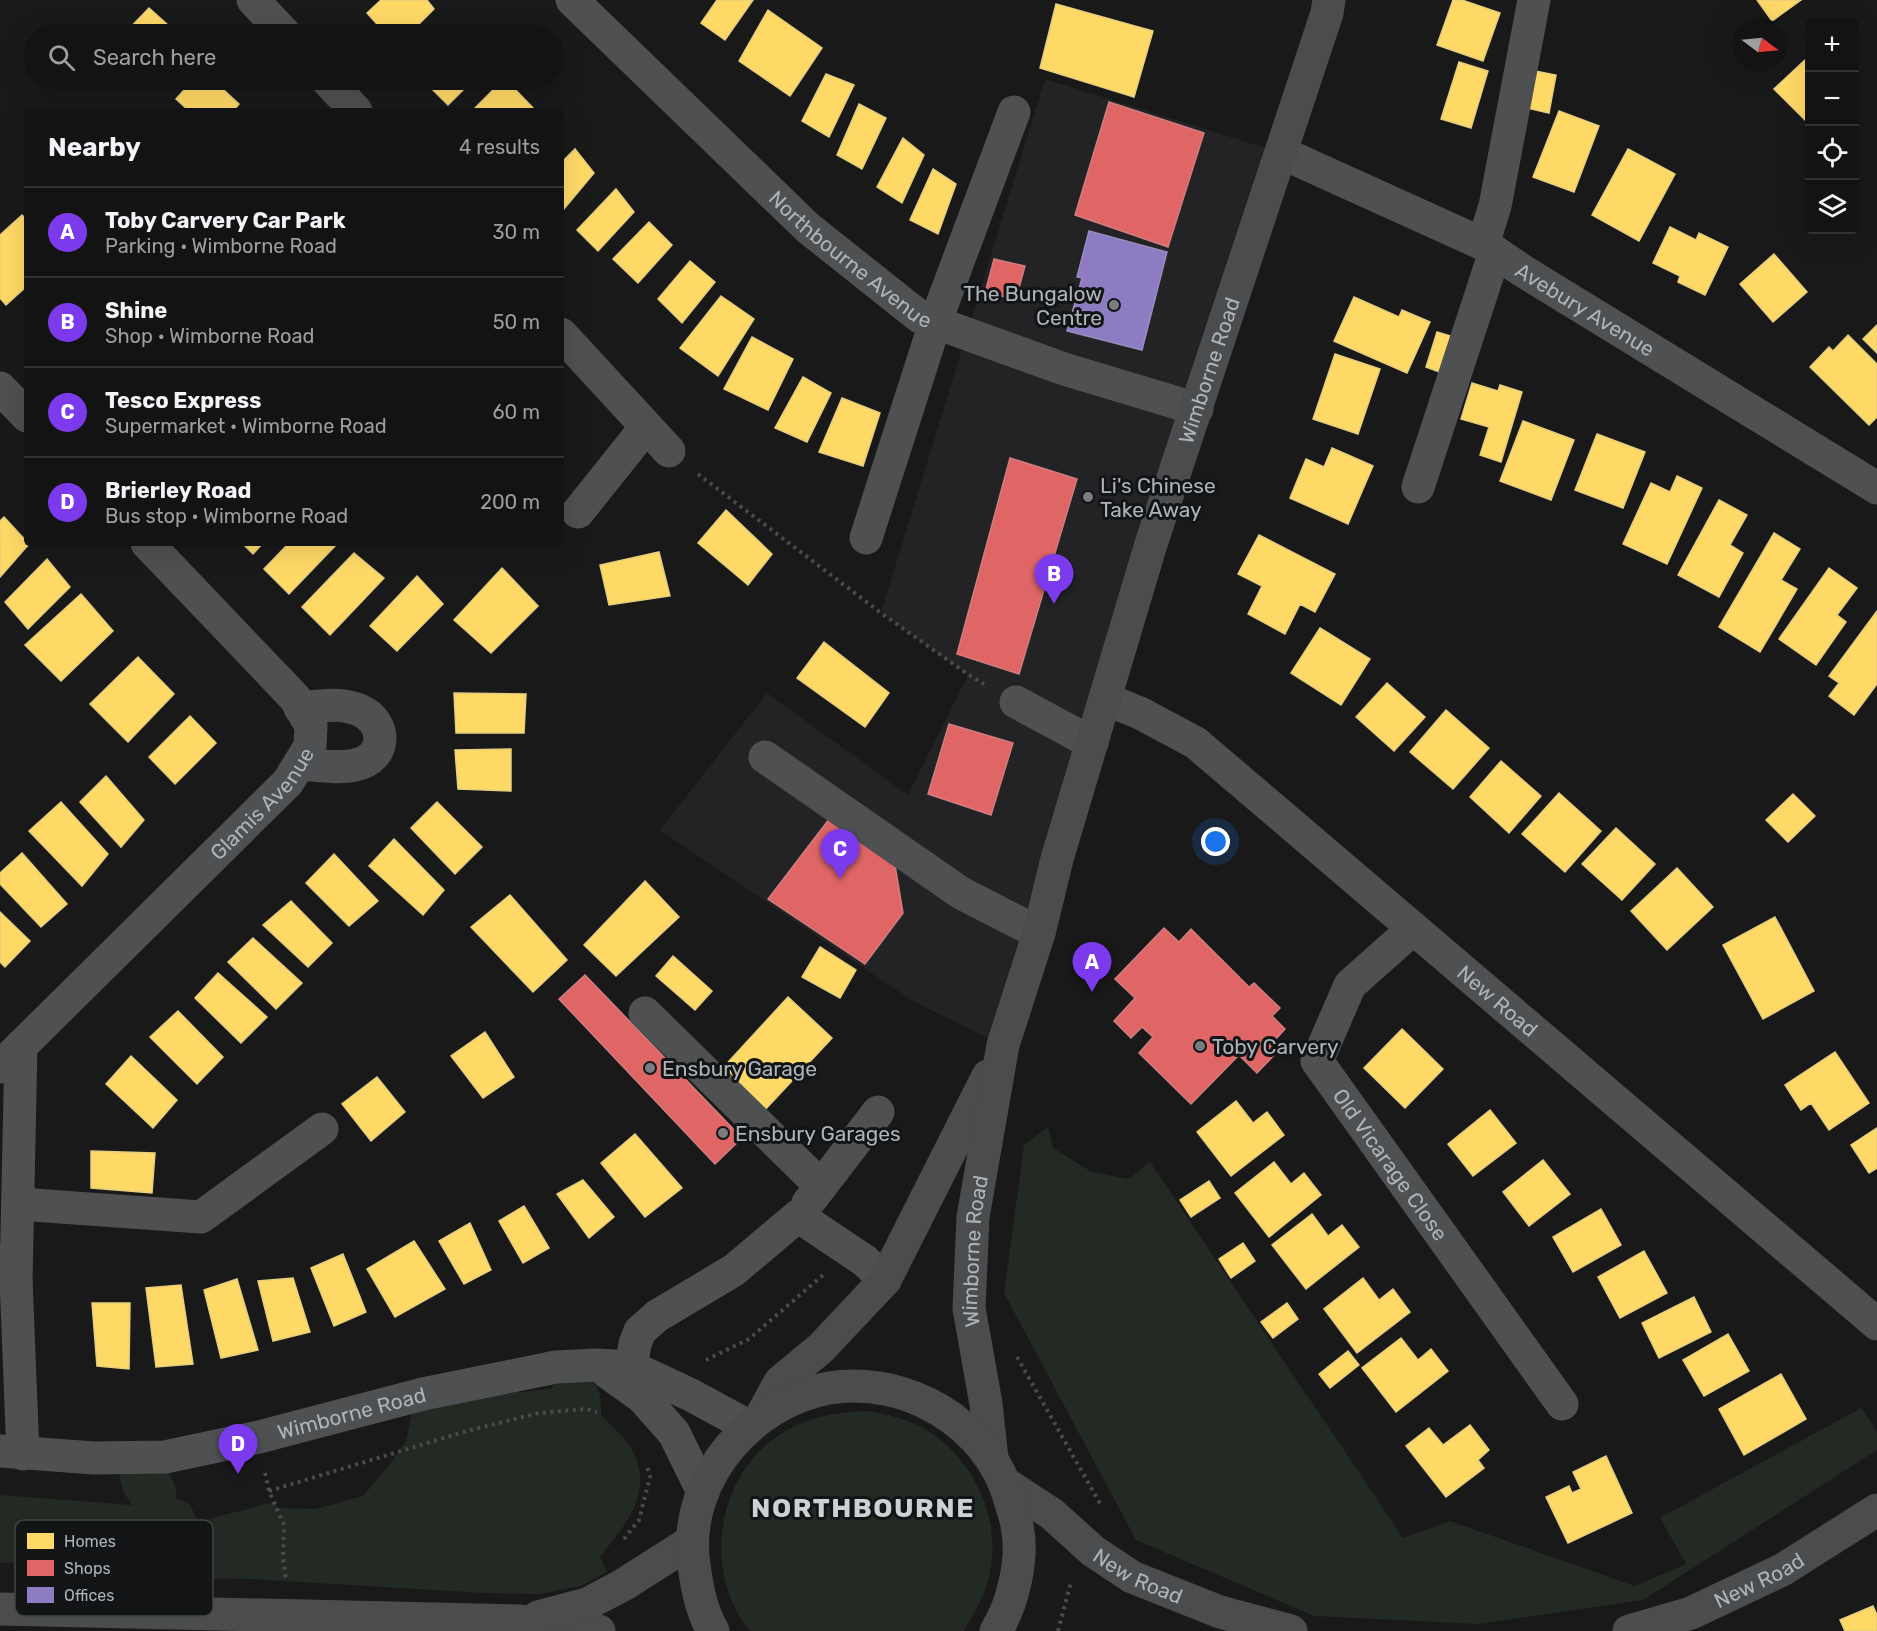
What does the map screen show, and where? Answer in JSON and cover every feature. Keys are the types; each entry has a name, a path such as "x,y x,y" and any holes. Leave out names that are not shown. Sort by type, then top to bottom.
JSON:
{"main road":[{"name":"Wimborne Road","path":"996,1631 1005,1617 1018,1573 1018,1528 999,1472 969,1308 973,1217 1004,1045 1039,933 1057,860 1151,544 1282,153 1329,0"},
{"name":"Wimborne Road","path":"754,1422 780,1382 821,1348 885,1280 1004,1045"},
{"path":"713,1631 696,1586 692,1541 703,1492 714,1467 730,1446 754,1422 793,1399 829,1388 866,1387 903,1393 938,1408 968,1431 999,1472"},
{"name":"New Road","path":"999,1472 1052,1514 1093,1551 1132,1577 1220,1612 1291,1631"},
{"name":"New Road","path":"1629,1631 1691,1613 1782,1570 1877,1510"},
{"path":"521,1621 587,1604 623,1585 692,1541"},
{"path":"0,1609 15,1609"},
{"path":"213,1614 521,1621 599,1631"}],"street":[{"path":"253,0 276,24"},
{"name":"Northbourne Avenue","path":"572,0 808,228 920,317 1064,369 1197,409"},
{"path":"1418,487 1489,248 1534,0"},
{"path":"336,90 353,108"},
{"path":"866,538 935,323 1014,112"},
{"name":"Avebury Avenue","path":"1282,153 1489,248 1877,488"},
{"path":"564,337 669,451"},
{"path":"0,388 24,413"},
{"path":"578,512 646,426"},
{"name":"Glamis Avenue","path":"11,1452 19,1204 11,1057 288,782 310,746 311,726 295,698 150,546"},
{"name":"New Road","path":"1105,699 1140,713 1196,743 1877,1324"},
{"path":"1016,702 1092,742"},
{"path":"300,708 339,705 360,711 374,719 382,740 378,751 369,760 355,765 300,764"},
{"path":"765,756 961,893 1039,933"},
{"name":"Old Vicarage Close","path":"1413,929 1350,985 1317,1061 1562,1404"},
{"path":"645,1013 821,1186"},
{"path":"631,1367 640,1331 657,1316 734,1270 798,1216 878,1112"},
{"path":"19,1204 201,1217 322,1129"},
{"path":"798,1216 865,1261 885,1280"},
{"path":"0,1248 16,1279"},
{"path":"596,1365 642,1397 674,1433 703,1492"},
{"name":"Wimborne Road","path":"11,1452 94,1458 165,1457 255,1438 423,1394 556,1367 596,1365 631,1367 754,1422"}],"path":[{"path":"669,451 881,613 969,675 1016,702"},
{"path":"668,1384 678,1374 748,1339 818,1279 853,1253"},
{"path":"1015,1353 1112,1524 1070,1586 1058,1631"},
{"path":"269,1491 467,1431 539,1413 587,1410 598,1412"},
{"path":"255,1438 269,1491 284,1525 283,1559 287,1586"},
{"path":"620,1543 639,1520 650,1477 645,1458"}],"shaded area":[{"path":"1045,79 1282,153 1003,1045 914,1002 660,830 767,693 908,795 968,675 881,613"},
{"path":"1048,1127 1053,1148 1092,1172 1129,1179 1150,1162 1403,1538 1450,1521 1635,1586 1686,1564 1660,1518 1861,1408 1877,1431 1877,1450 1643,1600 1479,1624 1314,1616 1136,1540 1004,1293 1024,1145"},
{"path":"561,1371 593,1382 600,1394 601,1415 627,1442 636,1458 640,1474 640,1488 629,1517 600,1556 607,1572 581,1586 539,1594 213,1578 213,1520 205,1520 274,1502 279,1508 315,1509 363,1496 406,1441 412,1412 500,1387 521,1392 551,1389"},
{"path":"868,1411 905,1420 925,1429 943,1442 972,1475 989,1516 992,1537 992,1559 988,1581 978,1607 964,1631 750,1631 734,1606 725,1579 721,1550 724,1521 732,1493 746,1468 765,1446 789,1429 808,1420 827,1415"},
{"path":"126,1468 169,1473 175,1485 177,1500 185,1501 193,1510 196,1520 15,1520 15,1562 0,1563 0,1495 132,1505 124,1493 119,1477"}],"building: Homes":[{"path":"381,0 427,0 434,9 419,24 377,24 367,13"},
{"path":"717,0 753,0 725,40 701,23"},
{"path":"1453,0 1462,0 1500,13 1483,61 1437,45"},
{"path":"1757,0 1801,0 1776,18 1770,18"},
{"path":"1056,4 1153,31 1134,97 1040,68"},
{"path":"149,8 167,24 134,24"},
{"path":"768,10 822,48 790,96 739,61"},
{"path":"1805,60 1805,120 1774,89"},
{"path":"1459,62 1488,71 1471,128 1441,119"},
{"path":"1535,71 1556,75 1549,113 1527,108"},
{"path":"826,74 854,85 829,137 802,121"},
{"path":"184,90 224,90 239,104 236,108 186,108 176,99"},
{"path":"433,90 463,90 448,105"},
{"path":"493,90 516,90 533,108 475,108"},
{"path":"859,104 886,118 862,169 837,155"},
{"path":"1559,111 1599,126 1574,192 1533,177"},
{"path":"903,138 924,155 902,203 877,187"},
{"path":"575,149 594,173 564,209 564,160"},
{"path":"1628,149 1675,174 1639,241 1592,215"},
{"path":"933,169 956,184 938,234 910,220"},
{"path":"616,189 634,212 598,251 577,230"},
{"path":"22,215 24,217 24,289 6,305 0,298 0,235"},
{"path":"649,222 672,245 638,283 613,259"},
{"path":"1670,227 1696,240 1699,233 1728,247 1705,295 1678,282 1680,276 1653,263"},
{"path":"1774,254 1807,292 1773,322 1740,284"},
{"path":"690,261 715,282 682,323 658,299"},
{"path":"721,296 754,319 718,376 680,348"},
{"path":"1354,297 1399,317 1402,310 1430,322 1407,373 1334,341"},
{"path":"1877,325 1877,353 1863,339"},
{"path":"1437,332 1454,337 1442,373 1426,367"},
{"path":"1848,335 1877,364 1877,417 1869,425 1810,367 1829,347 1833,351"},
{"path":"752,337 793,359 768,410 724,389"},
{"path":"1335,354 1380,369 1358,434 1313,419"},
{"path":"803,377 831,393 807,442 775,428"},
{"path":"1472,383 1498,391 1500,385 1522,392 1501,462 1480,455 1489,427 1461,419"},
{"path":"842,398 880,413 863,466 819,452"},
{"path":"1523,421 1574,440 1551,500 1500,481"},
{"path":"1597,434 1645,452 1623,508 1575,490"},
{"path":"1332,448 1373,466 1348,524 1290,498 1306,459 1324,467"},
{"path":"1677,476 1702,488 1667,564 1623,544 1651,483 1670,492"},
{"path":"1719,500 1747,515 1730,545 1743,553 1719,597 1678,575"},
{"path":"726,510 772,554 748,585 698,543"},
{"path":"4,517 24,539 24,546 27,546 0,577 0,521"},
{"path":"1774,533 1800,549 1781,580 1797,589 1760,652 1719,627"},
{"path":"1259,535 1335,574 1315,612 1300,604 1285,634 1248,614 1262,586 1238,574"},
{"path":"245,546 260,546 253,554"},
{"path":"286,546 335,546 289,594 264,569"},
{"path":"659,552 670,596 609,605 600,565"},
{"path":"354,553 384,578 330,635 302,607"},
{"path":"47,559 70,587 28,629 5,602"},
{"path":"502,568 538,606 491,653 454,620"},
{"path":"1829,568 1857,588 1837,615 1846,622 1816,665 1779,639"},
{"path":"417,576 443,604 397,651 370,626"},
{"path":"81,594 113,631 61,681 25,645"},
{"path":"1877,611 1877,684 1854,715 1829,696 1839,683 1829,676"},
{"path":"1320,628 1370,659 1341,705 1291,673"},
{"path":"824,642 889,693 865,727 797,678"},
{"path":"138,657 174,694 128,742 90,704"},
{"path":"1387,683 1425,717 1394,751 1356,717"},
{"path":"454,693 526,694 524,733 456,733"},
{"path":"1446,710 1489,748 1453,789 1410,752"},
{"path":"190,716 216,743 175,784 149,757"},
{"path":"511,749 511,791 458,789 455,750"},
{"path":"1501,761 1541,796 1509,833 1470,797"},
{"path":"106,776 144,820 121,847 80,802"},
{"path":"1559,793 1601,831 1565,872 1522,834"},
{"path":"1793,794 1815,816 1788,842 1766,820"},
{"path":"61,802 108,854 82,886 29,831"},
{"path":"437,802 482,847 455,874 411,828"},
{"path":"1616,828 1655,864 1622,900 1582,864"},
{"path":"394,839 444,890 423,915 369,866"},
{"path":"22,853 67,904 41,927 0,884 0,873"},
{"path":"334,854 378,901 349,926 306,883"},
{"path":"1677,868 1713,907 1667,950 1631,911"},
{"path":"645,881 679,917 616,976 584,945"},
{"path":"510,895 567,960 533,992 471,927"},
{"path":"291,901 332,943 308,967 263,925"},
{"path":"0,912 30,941 5,967 0,962"},
{"path":"1775,917 1814,991 1763,1019 1723,945"},
{"path":"253,938 302,983 276,1009 228,962"},
{"path":"820,947 856,970 840,998 802,977"},
{"path":"673,956 712,991 695,1010 656,976"},
{"path":"218,973 267,1017 241,1043 195,998"},
{"path":"788,997 832,1038 763,1112 720,1071"},
{"path":"178,1011 223,1057 197,1084 150,1037"},
{"path":"1402,1029 1443,1069 1405,1108 1364,1068"},
{"path":"485,1032 514,1077 483,1098 451,1056"},
{"path":"1835,1052 1869,1103 1829,1130 1811,1103 1801,1110 1785,1085"},
{"path":"131,1056 177,1100 153,1128 106,1084"},
{"path":"377,1077 405,1112 371,1141 342,1104"},
{"path":"1236,1101 1253,1123 1267,1112 1284,1135 1231,1176 1197,1132"},
{"path":"1490,1110 1516,1143 1473,1176 1448,1144"},
{"path":"1877,1128 1877,1168 1869,1173 1851,1145"},
{"path":"635,1134 682,1188 645,1217 601,1163"},
{"path":"91,1151 155,1153 152,1193 91,1188"},
{"path":"1543,1160 1570,1194 1529,1226 1503,1192"},
{"path":"1274,1162 1291,1184 1304,1173 1321,1195 1269,1237 1235,1193"},
{"path":"583,1180 614,1217 589,1238 557,1194"},
{"path":"1209,1181 1220,1198 1191,1217 1180,1200"},
{"path":"524,1206 549,1248 523,1263 499,1221"},
{"path":"1601,1209 1621,1245 1573,1272 1553,1237"},
{"path":"1312,1214 1328,1236 1342,1225 1359,1247 1306,1289 1272,1245"},
{"path":"470,1223 491,1270 464,1284 439,1241"},
{"path":"414,1241 445,1289 395,1317 367,1269"},
{"path":"1243,1243 1255,1261 1231,1278 1219,1259"},
{"path":"1644,1251 1667,1293 1620,1318 1598,1277"},
{"path":"343,1254 366,1312 334,1326 311,1268"},
{"path":"293,1278 310,1332 273,1341 258,1281"},
{"path":"1363,1278 1379,1300 1393,1289 1410,1312 1357,1353 1324,1309"},
{"path":"237,1279 258,1350 221,1358 204,1290"},
{"path":"181,1285 193,1364 156,1367 146,1288"},
{"path":"1694,1297 1711,1332 1659,1358 1642,1323"},
{"path":"92,1303 130,1303 129,1369 97,1366"},
{"path":"1287,1303 1298,1319 1273,1338 1261,1322"},
{"path":"1728,1334 1749,1371 1704,1396 1683,1360"},
{"path":"1401,1338 1418,1360 1431,1349 1448,1371 1396,1412 1362,1368"},
{"path":"1348,1351 1359,1365 1330,1388 1319,1374"},
{"path":"1781,1374 1806,1419 1744,1455 1719,1409"},
{"path":"1470,1425 1489,1450 1478,1460 1484,1468 1446,1497 1406,1446 1429,1428 1443,1445"},
{"path":"1606,1456 1632,1513 1568,1543 1546,1497 1569,1486 1572,1493 1581,1489 1573,1472"},
{"path":"1873,1606 1877,1615 1877,1631 1845,1631 1840,1620"}],"building: Shops":[{"path":"1109,102 1204,133 1168,247 1075,215"},
{"path":"994,259 1025,266 1016,299 985,293"},
{"path":"1010,458 1077,479 1019,674 957,654"},
{"path":"949,724 1013,743 991,815 928,794"},
{"path":"833,814 894,859 903,913 865,964 768,899"},
{"path":"1164,928 1179,942 1191,929 1249,987 1254,983 1280,1008 1272,1016 1285,1029 1275,1040 1282,1047 1257,1073 1239,1055 1191,1104 1139,1053 1153,1037 1142,1027 1131,1038 1114,1021 1135,998 1115,979"},
{"name":"Ensbury Garage","path":"585,975 742,1138 715,1164 559,999"}],"building: Offices":[{"name":"The Bungalow Centre","path":"1089,231 1167,252 1142,350 1067,331 1082,278 1077,277"}],"place":[{"name":"The Bungalow Centre","path":"1114,305"},
{"name":"Li's Chinese Take Away","path":"1088,497"},
{"name":"Shine","path":"1054,604"},
{"name":"Tesco Express","path":"840,879"},
{"name":"Toby Carvery Car Park","path":"1092,992"},
{"name":"Toby Carvery","path":"1200,1046"},
{"name":"Ensbury Garage","path":"650,1068"},
{"name":"Ensbury Garages","path":"723,1133"},
{"name":"Brierley Road","path":"238,1474"}],"district":[{"name":"NORTHBOURNE","path":"863,1508"}]}
